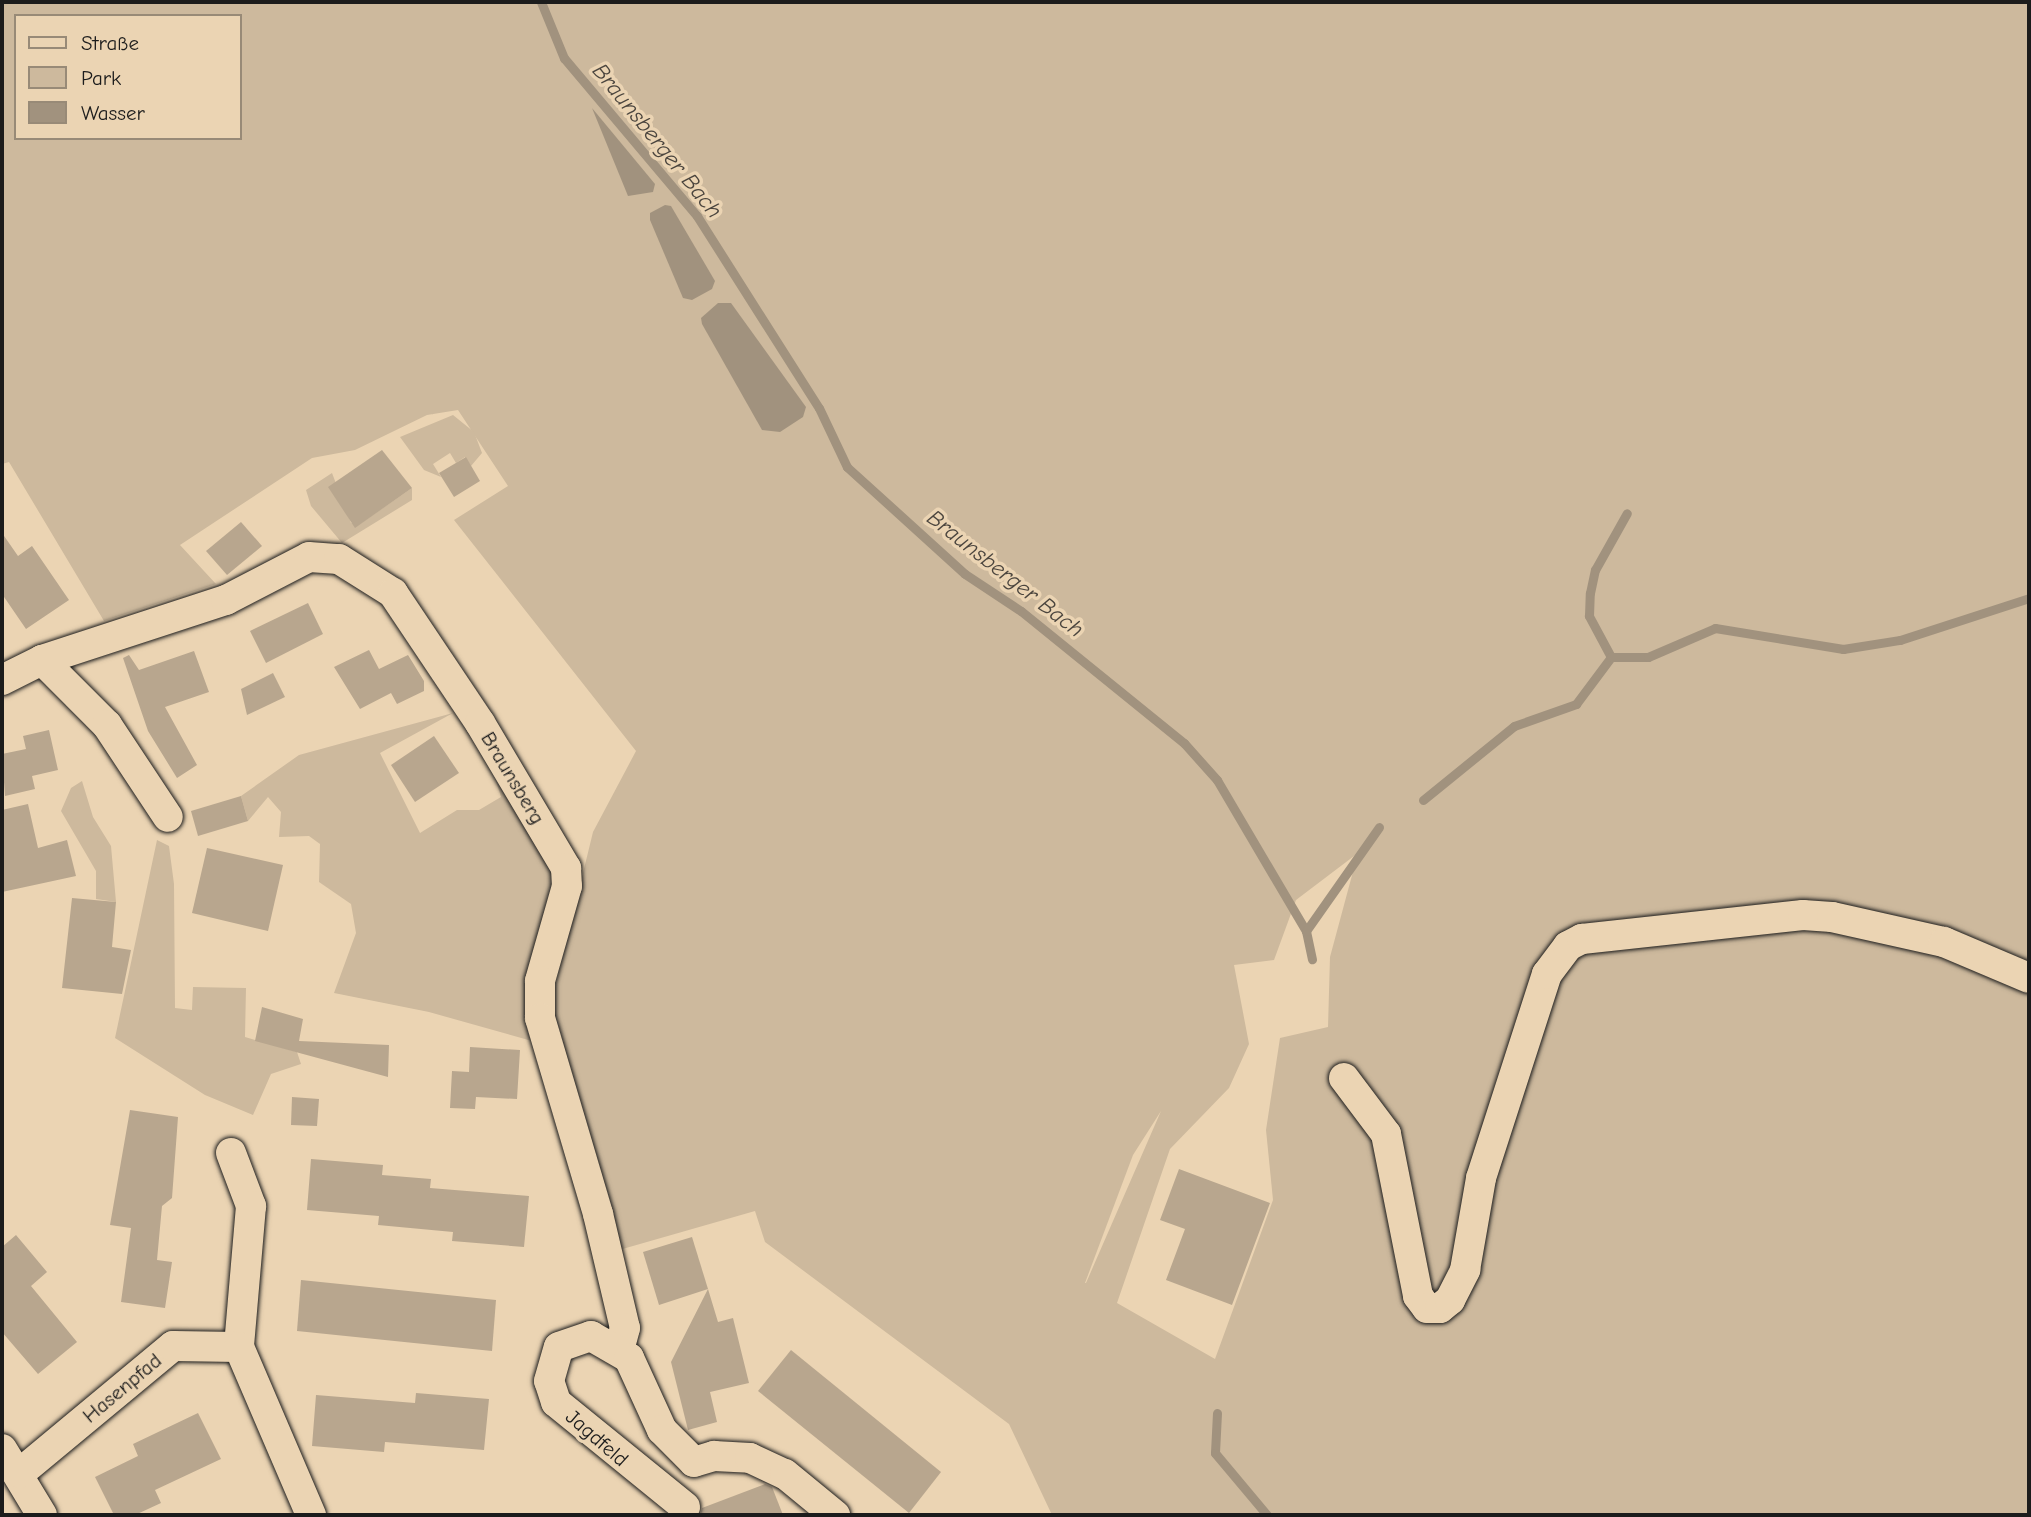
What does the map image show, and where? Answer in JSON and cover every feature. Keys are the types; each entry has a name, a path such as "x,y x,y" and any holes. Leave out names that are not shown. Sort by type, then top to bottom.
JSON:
{"street":[{"name":"Braunsberg","path":"3,675 226,600 309,557 339,559 367,571 393,593 480,723 566,868 567,886 540,981 540,1018 598,1214 625,1328 619,1350"},
{"path":"42,660 107,725 168,817"},
{"path":"1344,1078 1386,1135 1418,1296 1427,1308 1440,1308 1450,1300 1465,1270 1480,1178 1547,974 1568,946 1583,939 1803,915 1832,917 1944,942 2029,978"},
{"path":"231,1153 251,1206 239,1347 311,1515"},
{"name":"Jagdfeld","path":"591,1336 619,1350 638,1369 662,1430 694,1462 685,1484 687,1511 576,1421 551,1393 552,1359 567,1341 591,1336"},
{"name":"Hasenpfad","path":"20,1473 173,1346 239,1347"},
{"path":"2,1448 20,1473 42,1515"},
{"path":"694,1462 714,1456 750,1458 785,1474 835,1515"}],"green space":[{"path":"2,2 2029,2 2029,1515 1052,1515 1009,1424 765,1242 755,1211 619,1250 558,1039 552,1000 593,832 636,751 454,520 508,486 458,410 427,415 355,450 312,458 180,545 216,584 104,621 9,462 2,464","holes":["1358,853 1330,957 1328,1027 1280,1038 1266,1130 1273,1200 1215,1359 1117,1303 1170,1149 1229,1088 1249,1044 1234,965 1274,960 1296,900","1161,1111 1086,1283 1085,1283 1133,1155"]},
{"path":"453,415 474,432 482,453 471,466 465,457 456,463 450,453 433,464 441,477 424,470 400,437"},
{"path":"332,473 351,523 360,524 412,488 412,500 342,543 311,506 306,490"},
{"path":"453,713 380,753 420,833 457,810 479,810 501,797 496,781 541,840 554,868 532,1041 429,1012 334,993 356,933 351,904 319,882 320,844 309,836 279,837 281,812 268,797 248,821 241,796 299,755"},
{"path":"82,781 93,817 111,846 116,902 96,899 96,871 61,811 71,788"},
{"path":"157,840 169,846 174,884 175,1008 192,1010 193,987 246,988 245,1037 297,1052 301,1064 271,1074 253,1115 205,1095 115,1038"}],"water":[{"path":"592,108 655,184 653,192 628,196"},
{"path":"665,205 671,206 715,281 712,289 692,300 683,298 650,220 650,213"},
{"path":"718,303 731,303 806,407 803,417 780,432 762,430 702,324 701,318"}],"building":[{"path":"382,450 412,488 355,528 328,487"},
{"path":"466,457 480,481 454,497 439,473"},
{"path":"241,522 262,546 227,575 206,551"},
{"path":"2,533 18,556 32,546 69,600 26,629 2,594"},
{"path":"308,603 323,634 266,663 250,631"},
{"path":"369,650 379,669 408,655 424,681 424,691 397,704 391,693 360,709 334,667"},
{"path":"194,651 209,692 165,707 197,765 177,778 148,731 123,658 129,655 139,670"},
{"path":"273,673 285,697 247,715 241,689"},
{"path":"49,730 58,770 32,776 35,789 5,796 2,754 26,749 23,736"},
{"path":"434,736 459,773 415,802 391,765"},
{"path":"241,796 248,821 198,836 191,811"},
{"path":"28,804 38,848 67,840 76,876 2,892 2,810"},
{"path":"207,848 283,865 268,931 192,913"},
{"path":"72,898 116,902 112,947 131,950 122,994 62,988"},
{"path":"262,1007 303,1019 299,1041 389,1045 388,1077 255,1041"},
{"path":"470,1047 520,1050 517,1099 476,1097 475,1109 450,1108 452,1071 469,1072"},
{"path":"292,1097 319,1099 317,1126 291,1125"},
{"path":"130,1110 178,1117 172,1198 162,1206 157,1260 172,1262 165,1308 121,1302 131,1228 110,1225"},
{"path":"311,1159 383,1165 382,1175 431,1179 430,1188 529,1196 524,1247 452,1241 453,1232 378,1225 379,1216 307,1210"},
{"path":"1179,1169 1270,1203 1232,1305 1166,1280 1185,1229 1160,1220"},
{"path":"16,1235 47,1272 31,1286 77,1342 38,1374 2,1332 2,1247"},
{"path":"692,1237 708,1289 659,1305 643,1252"},
{"path":"301,1280 496,1300 492,1351 297,1331"},
{"path":"708,1289 718,1322 733,1318 749,1383 710,1392 717,1422 688,1430 671,1362"},
{"path":"791,1350 941,1472 909,1513 758,1391"},
{"path":"416,1393 489,1399 484,1450 385,1442 384,1452 312,1446 316,1395 415,1403"},
{"path":"198,1413 221,1459 155,1490 161,1503 135,1515 114,1515 95,1477 138,1456 133,1444"},
{"path":"765,1484 772,1487 783,1515 700,1515 702,1508"}],"waterway":[{"name":"Braunsberger Bach","path":"541,2 564,58 697,216 819,408 847,467 965,574 1021,611 1184,743 1217,780 1306,931 1312,959"},
{"path":"1611,657 1589,616 1590,593 1595,570 1627,513"},
{"path":"1423,800 1514,726 1576,704 1611,657 1648,657 1715,628 1843,649 1900,640 2029,598"},
{"path":"1306,931 1379,827"},
{"name":"Braunsberger Bach","path":"1217,1413 1215,1453 1267,1515"}]}
